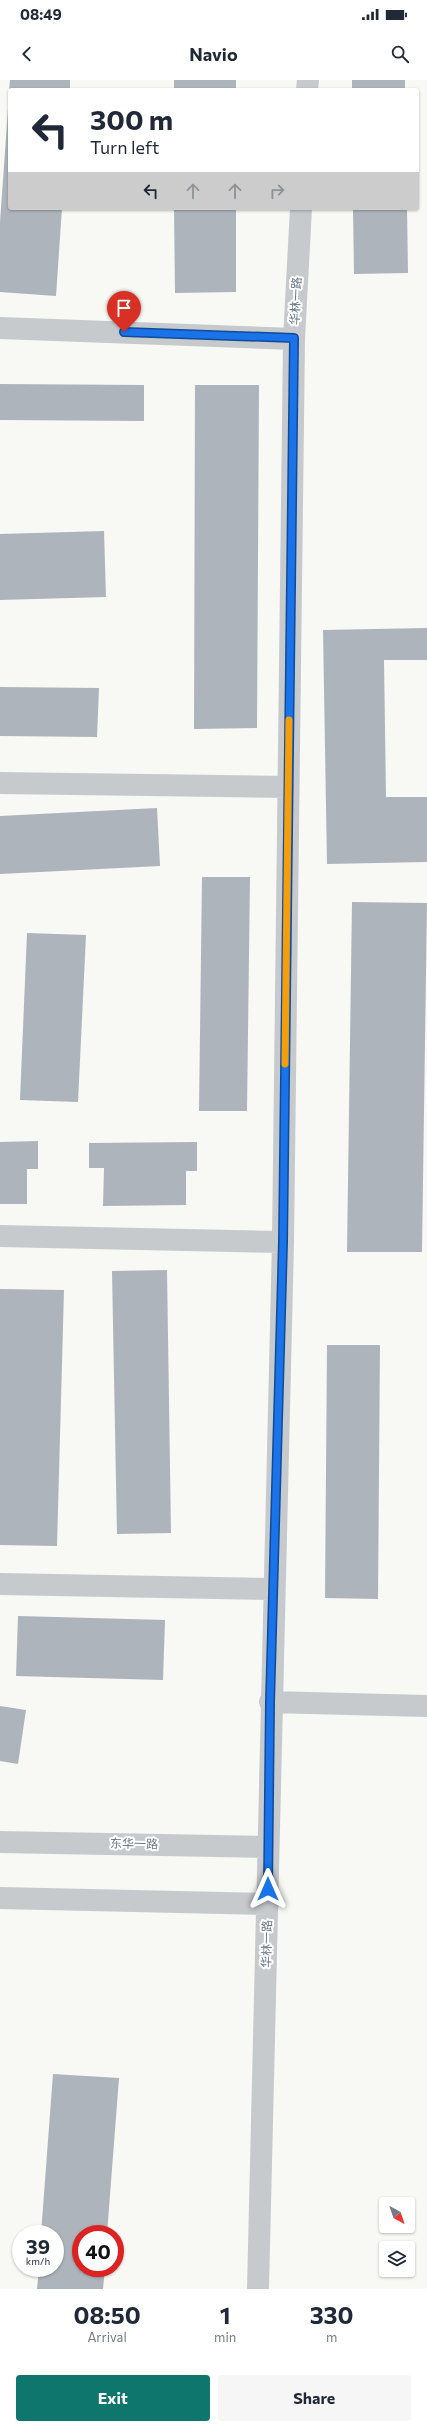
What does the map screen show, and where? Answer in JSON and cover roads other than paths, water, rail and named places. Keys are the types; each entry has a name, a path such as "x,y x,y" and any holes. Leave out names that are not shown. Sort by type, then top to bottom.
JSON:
{"street":[{"name":"华林一路","path":"258,2289 268,1904 270,1702 283,1242 294,338 301,210"},
{"path":"0,328 294,338"},
{"path":"0,783 288,787"},
{"path":"0,1236 283,1242"},
{"path":"0,1584 274,1589"},
{"path":"270,1702 427,1706"},
{"name":"东华一路","path":"0,1842 268,1847"},
{"path":"0,1898 268,1904"}]}
